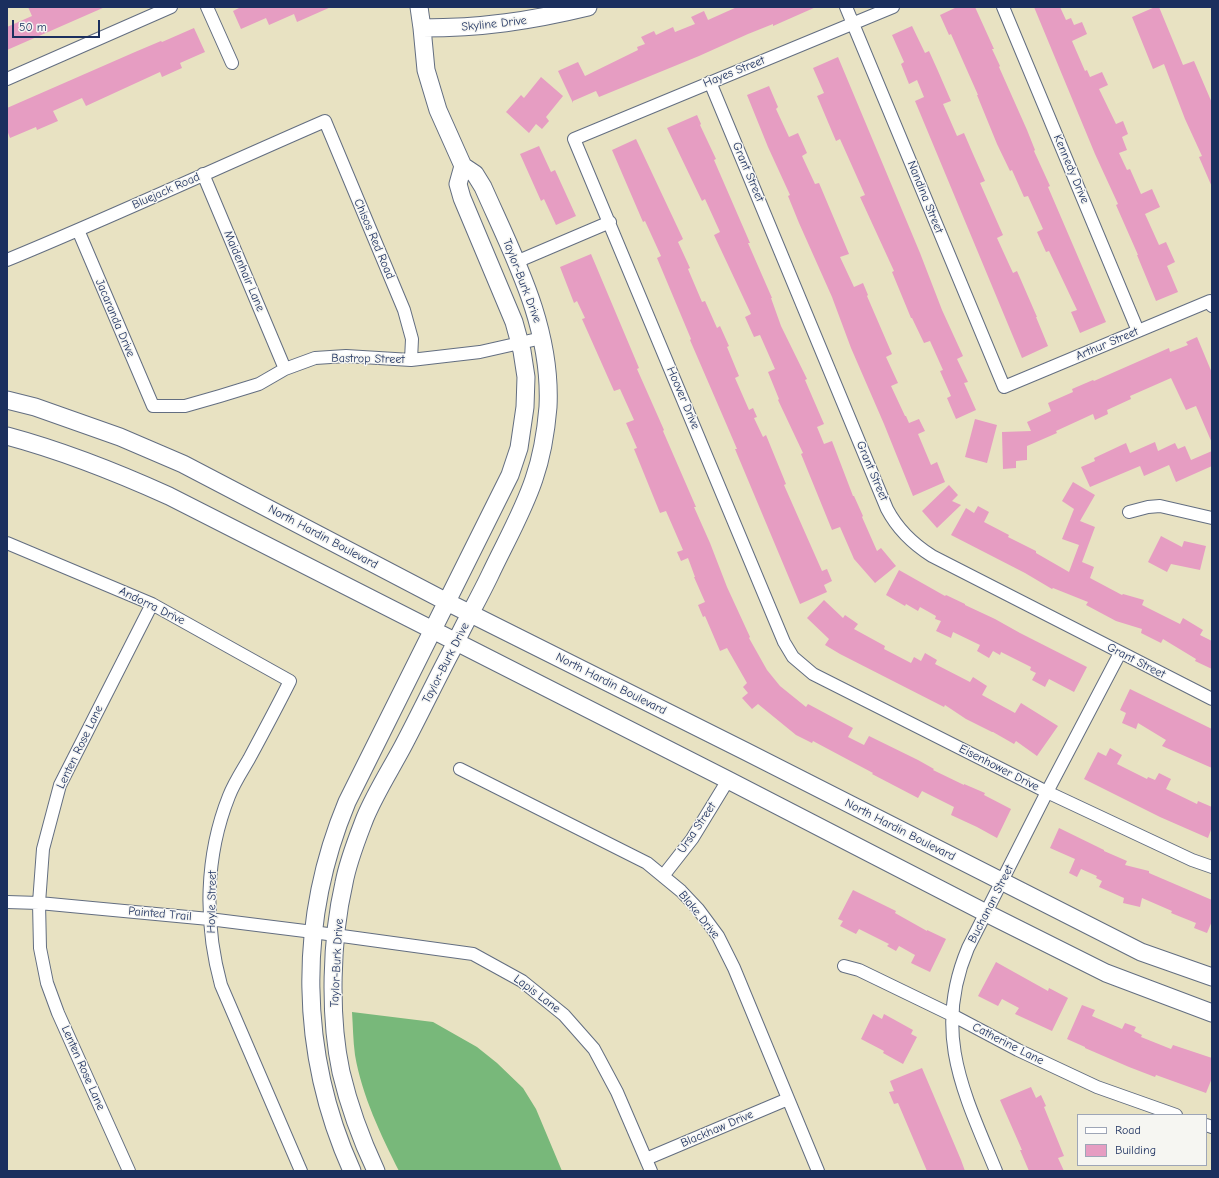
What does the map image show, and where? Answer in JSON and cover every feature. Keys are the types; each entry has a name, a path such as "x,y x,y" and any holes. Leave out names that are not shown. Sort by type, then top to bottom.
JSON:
{"main road":[{"name":"Taylor-Burk Drive","path":"376,1171 357,1126 341,1071 336,1040 334,976 336,936 344,883 366,817 382,783 401,750 471,613 534,481 540,458 548,405 546,362 542,338 533,304 483,186 475,174 463,166 438,110 426,70 422,28 418,7"},
{"name":"Skyline Drive","path":"422,28 454,28 501,24 551,16 588,7"},
{"name":"Taylor-Burk Drive","path":"352,1171 341,1145 320,1075 310,994 313,932 323,871 337,825 347,802 510,475 519,448 525,407 526,378 520,343 514,322 462,198 458,184 463,166"},
{"name":"North Hardin Boulevard","path":"7,400 120,437 183,464 447,602 752,754 1141,952 1212,977"},
{"path":"7,436 90,462 169,496 1106,973 1212,1014"}],"street":[{"path":"7,79 171,7"},
{"path":"207,7 232,62"},
{"name":"Nandina Street","path":"846,7 1004,387"},
{"name":"Hayes Street","path":"574,139 893,7"},
{"name":"Kennedy Drive","path":"1003,7 1138,331"},
{"name":"Grant Street","path":"710,82 887,510 896,525 909,539 932,556 1212,699"},
{"name":"Bluejack Road","path":"7,260 325,121"},
{"name":"Chisos Red Road","path":"325,121 404,310 412,339 411,360"},
{"name":"Hoover Drive","path":"574,139 610,222 784,642 794,657"},
{"name":"Maidenhair Lane","path":"203,174 285,369"},
{"path":"516,262 610,222"},
{"name":"Jacaranda Drive","path":"78,230 153,406"},
{"name":"Arthur Street","path":"1004,387 1138,331 1211,304"},
{"name":"Bastrop Street","path":"153,406 186,406 220,396 259,384 285,369 316,358 346,356 411,360 480,352 542,338"},
{"path":"1129,512 1148,507 1160,506 1212,518"},
{"name":"Andorra Drive","path":"7,543 152,604 290,680"},
{"name":"Lenten Rose Lane","path":"129,1171 58,1012 47,983 40,948 39,903 43,849 60,785 152,604"},
{"name":"Buchanan Street","path":"996,1171 962,1085 953,1043 952,1014 957,983 964,958 986,913 1047,792 1120,653"},
{"name":"Eisenhower Drive","path":"794,657 813,674 1047,792 1192,860 1212,867"},
{"name":"Hoyle Street","path":"290,680 229,796 215,841 210,881 209,919 215,963 221,985 301,1171"},
{"name":"Blake Drive","path":"460,769 647,863 681,891 698,909 718,936 734,968 818,1171"},
{"name":"Ursa Street","path":"663,876 692,839 728,780"},
{"name":"Painted Trail","path":"7,902 39,903 209,919 336,936"},
{"name":"Lapis Lane","path":"336,936 473,954 522,981 564,1015 594,1049 617,1092 651,1171"},
{"name":"Catherine Lane","path":"844,966 859,970 952,1014 1018,1050 1097,1087 1173,1114"},
{"name":"Blackhaw Drive","path":"646,1159 788,1099"}],"green space":[{"path":"352,1012 433,1022 477,1047 497,1063 523,1088 536,1109 562,1171 399,1171 379,1129 362,1085 355,1055"}],"building":[{"path":"28,7 105,7 7,50 7,27 32,16"},
{"path":"241,7 331,7 297,22 294,14 269,25 266,18 241,29 233,11"},
{"path":"737,7 816,7 599,97 596,91 573,101 573,103 558,71 578,62 585,76 638,50 637,47 645,44 641,37 654,31 656,35 673,27 675,32 695,24 691,17 704,11 708,20"},
{"path":"957,7 975,7 994,49 992,49 1000,66 999,67 1050,186 1048,187 1106,322 1080,333 1071,312 1077,310 1049,251 1046,252 1037,232 1043,229 1028,196 1024,197 1012,170 1010,171 997,144 978,95 951,34 949,35 940,15"},
{"path":"1034,7 1060,7 1066,20 1071,18 1074,25 1082,22 1087,34 1072,41 1085,71 1087,70 1090,77 1102,72 1108,85 1099,89 1116,124 1123,121 1128,134 1122,137 1127,150 1119,153 1127,170 1130,169 1141,194 1152,189 1160,207 1145,214 1159,245 1166,242 1175,262 1167,266 1178,292 1156,301 1116,205 1118,204 1095,154"},
{"path":"1155,7 1159,7 1183,65 1194,61 1212,103 1212,187 1199,157 1202,156 1185,119 1164,64 1153,69 1132,17"},
{"path":"912,26 925,53 929,51 951,101 943,104 957,136 964,133 985,181 980,183 1003,235 997,238 1013,273 1017,271 1048,346 1022,358 915,101 924,97 917,80 909,84 901,64 904,62 892,35"},
{"path":"194,28 205,52 180,63 182,68 162,77 160,72 86,106 82,98 53,111 58,121 37,130 36,127 10,138 7,130 7,108"},
{"path":"838,57 920,253 942,310 963,356 957,359 968,382 964,383 976,410 956,419 947,398 951,396 940,371 943,370 930,341 924,343 911,318 892,272 894,271 860,197 865,195 840,139 836,141 817,96 824,93 813,68"},
{"path":"541,77 563,96 546,117 549,121 542,129 536,124 529,133 506,112 521,95 524,98"},
{"path":"769,86 778,107 776,109 789,137 798,133 807,153 802,156 815,184 819,183 849,254 840,257 854,287 863,283 868,295 867,296 892,354 886,357 898,383 891,386 909,423 919,419 925,431 918,434 931,465 937,462 945,482 913,496 851,348 832,297 799,223 788,196 790,195 768,147 747,95"},
{"path":"697,115 701,124 700,125 716,159 714,160 750,243 748,243 772,298 781,326 807,379 805,380 824,424 817,427 824,444 832,441 853,496 877,551 881,548 896,566 875,583 854,559 840,527 832,530 801,454 803,453 778,400 779,399 768,372 775,369 760,335 754,337 745,317 751,314 714,235 720,232 705,199 702,201 667,128"},
{"path":"636,139 683,239 678,242 690,268 688,269 702,302 705,301 717,328 720,326 729,346 727,347 739,376 735,378 749,410 753,408 757,417 754,418 763,437 766,435 786,484 784,485 822,571 827,569 832,581 824,585 827,592 800,604 657,258 661,256 645,221 643,222 612,150"},
{"path":"539,146 551,172 555,170 576,216 556,225 544,199 541,201 520,154"},
{"path":"591,254 639,368 637,369 696,507 694,507 727,587 750,637 749,638 767,670 780,686 806,707 808,704 853,728 848,737 864,745 869,736 918,760 934,769 933,770 985,793 984,795 1011,809 997,838 951,815 954,807 922,791 918,798 813,741 812,743 796,735 758,704 752,709 742,698 748,693 743,687 747,683 727,648 720,651 705,616 703,617 698,605 705,602 694,577 688,558 681,561 677,552 683,550 666,511 660,513 634,449 637,448 626,423 634,420 620,389 614,391 582,319 585,318 577,301 574,303 560,267"},
{"path":"1197,337 1212,373 1212,443 1196,406 1186,410 1171,378 1130,396 1131,399 1107,410 1108,414 1095,420 1093,414 1056,431 1057,433 1027,446 1027,460 1016,461 1016,468 1003,469 1002,432 1031,431 1027,422 1051,411 1048,403 1073,392 1072,389 1169,348 1170,352 1188,345 1186,342"},
{"path":"975,419 997,425 987,463 965,457"},
{"path":"1155,442 1158,451 1175,443 1178,449 1185,446 1191,460 1212,451 1212,466 1176,482 1169,465 1144,476 1140,466 1090,487 1081,467 1095,461 1094,458 1126,443 1130,453"},
{"path":"1073,482 1095,495 1080,521 1095,527 1082,562 1094,567 1090,578 1122,595 1144,600 1142,605 1180,624 1183,618 1203,630 1200,635 1212,641 1212,669 1195,661 1196,659 1163,639 1161,643 1141,633 1142,629 1116,621 1086,605 1088,602 1053,588 1052,589 1025,573 951,535 966,508 974,513 978,506 989,512 984,522 1009,535 1008,537 1036,551 1036,553 1069,572 1079,545 1062,539 1074,509 1062,501"},
{"path":"949,485 958,495 952,501 961,505 937,528 922,511"},
{"path":"1161,536 1182,547 1184,541 1206,546 1200,570 1171,564 1167,572 1148,562"},
{"path":"899,570 945,596 946,595 995,619 1087,667 1074,692 1049,679 1045,687 1032,680 1036,673 1030,670 1031,667 1001,652 1000,655 993,651 989,658 977,651 980,645 953,632 951,638 936,631 941,621 935,619 936,616 920,607 918,611 906,604 905,606 886,595"},
{"path":"824,600 843,618 845,615 858,624 854,629 885,646 884,649 911,663 914,657 921,661 925,653 937,660 935,664 970,682 973,677 987,686 982,695 1015,713 1021,703 1058,726 1037,756 1016,741 1014,744 966,719 945,705 944,707 840,654 825,645 829,639 807,618"},
{"path":"1130,689 1212,729 1212,768 1162,746 1166,740 1138,723 1136,729 1122,723 1126,713 1120,710"},
{"path":"1110,748 1122,755 1117,764 1147,779 1148,777 1155,780 1159,773 1171,779 1166,789 1197,804 1198,801 1212,807 1212,827 1208,838 1160,817 1084,779 1098,752 1106,756"},
{"path":"1059,828 1127,861 1125,865 1149,871 1149,873 1212,900 1212,921 1207,933 1194,928 1196,923 1171,913 1172,911 1142,898 1140,907 1123,903 1124,898 1099,887 1102,881 1096,878 1097,876 1081,869 1077,877 1069,873 1075,859 1050,848"},
{"path":"853,890 896,911 895,913 927,931 946,939 930,972 911,963 915,955 899,946 896,951 887,946 889,944 859,929 856,934 840,926 843,921 838,919"},
{"path":"996,962 1048,991 1049,988 1068,998 1052,1031 1015,1014 1019,1008 1002,999 998,1006 978,996"},
{"path":"1082,1005 1095,1010 1092,1016 1122,1029 1125,1023 1136,1027 1134,1031 1142,1035 1141,1037 1171,1049 1173,1045 1212,1058 1212,1078 1206,1093 1129,1067 1067,1039"},
{"path":"873,1014 882,1019 884,1014 913,1030 911,1034 917,1037 903,1064 883,1053 884,1051 861,1039"},
{"path":"922,1068 965,1171 927,1171 898,1103 894,1104 889,1092 894,1091 890,1081"},
{"path":"1031,1087 1036,1098 1041,1095 1046,1106 1044,1107 1064,1156 1058,1158 1064,1171 1029,1171 1020,1150 1022,1150 1000,1100"}]}
